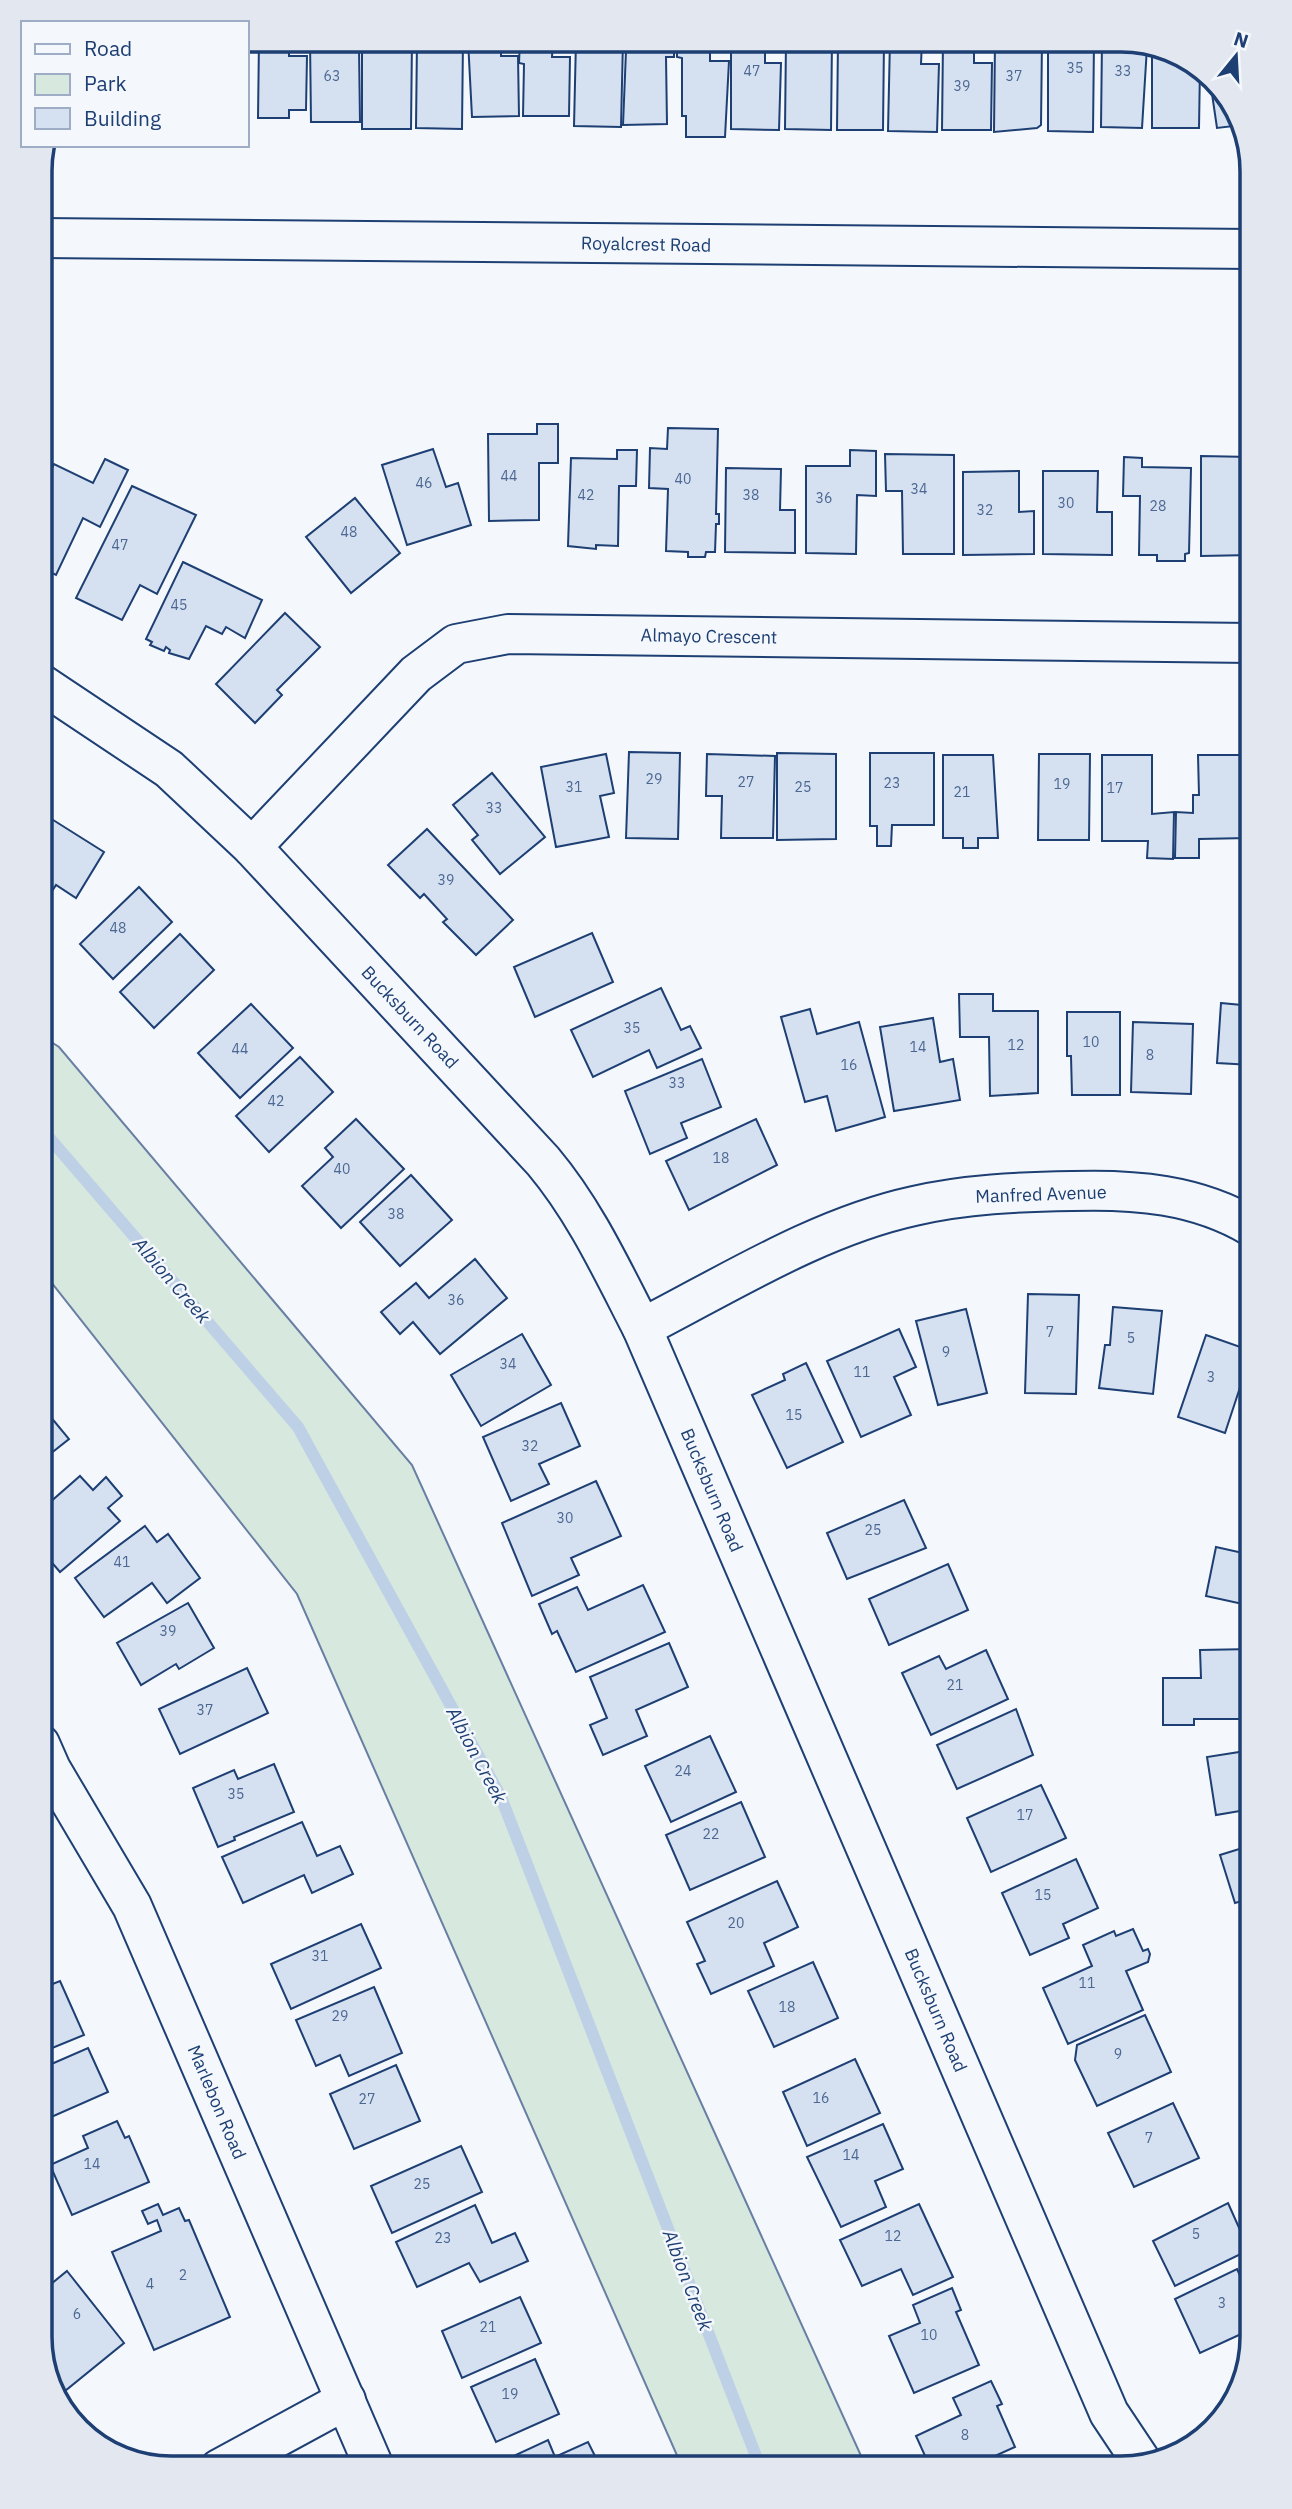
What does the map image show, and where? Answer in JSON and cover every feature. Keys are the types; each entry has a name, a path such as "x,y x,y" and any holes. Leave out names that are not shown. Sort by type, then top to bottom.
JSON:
{"street":[{"name":"Royalcrest Road","path":"53,238 1240,249"},
{"name":"Almayo Crescent","path":"252,847 416,674 456,644 508,634 1240,643"},
{"name":"Bucksburn Road","path":"53,692 169,769 252,847 565,1187 589,1224 642,1328 1109,2413 1137,2455"},
{"name":"Manfred Avenue","path":"642,1328 802,1247 865,1221 912,1206 984,1193 1101,1190 1155,1193 1196,1202 1240,1222"},
{"name":"Marlebon Road","path":"52,1776 132,1906 370,2456"},
{"path":"243,2456 346,2400"}],"green space":[{"path":"53,1043 59,1047 412,1465 861,2456 677,2456 297,1594 52,1284"}],"building":[{"path":"259,52 289,52 289,56 307,56 306,110 289,110 289,118 258,118"},
{"path":"310,52 359,52 360,122 311,122"},
{"path":"362,52 412,52 411,129 362,129"},
{"path":"417,52 463,52 462,129 416,128"},
{"path":"469,52 501,52 501,56 518,56 519,116 472,117"},
{"path":"519,52 552,52 552,57 570,57 569,116 523,116 524,64 519,63"},
{"path":"576,52 623,52 621,127 574,126"},
{"path":"626,52 674,53 674,57 666,57 667,124 623,125"},
{"path":"677,53 710,53 710,61 729,61 725,137 686,137 686,116 682,116 682,58 677,57"},
{"path":"731,53 765,53 765,63 781,63 779,130 731,129"},
{"path":"786,53 832,53 831,130 785,129"},
{"path":"838,53 884,53 883,130 837,130"},
{"path":"890,53 921,53 921,64 939,64 937,132 888,131"},
{"path":"943,53 974,53 974,63 992,63 991,130 942,130"},
{"path":"995,53 1042,53 1041,125 1037,128 994,132"},
{"path":"1048,53 1094,53 1093,132 1048,131"},
{"path":"1102,53 1146,56 1142,128 1101,127"},
{"path":"1152,57 1173,65 1200,83 1199,128 1152,128"},
{"path":"1212,96 1224,112 1230,126 1217,128"},
{"path":"537,424 558,424 558,463 539,463 539,520 489,521 488,434 537,434"},
{"path":"668,428 718,429 716,514 719,514 719,524 716,524 715,552 706,552 705,557 688,557 688,552 666,551 668,489 649,488 650,448 667,449"},
{"path":"433,449 446,487 458,483 471,525 407,545 382,465"},
{"path":"617,450 637,450 636,486 619,486 618,546 596,545 596,549 568,546 571,458 617,459"},
{"path":"850,450 876,451 876,496 857,495 856,554 806,553 806,466 850,466"},
{"path":"885,454 954,455 954,554 903,554 902,491 886,491"},
{"path":"1201,456 1240,457 1240,555 1201,556"},
{"path":"1124,457 1142,458 1142,467 1191,468 1189,553 1185,554 1185,561 1157,561 1157,555 1139,555 1140,496 1123,496"},
{"path":"105,459 128,470 100,527 83,518 56,575 53,573 53,466 54,464 93,483"},
{"path":"726,468 781,469 780,510 795,510 795,553 725,552"},
{"path":"1019,471 1019,512 1034,511 1034,554 963,555 963,472"},
{"path":"1043,471 1098,471 1097,512 1112,512 1112,555 1043,554"},
{"path":"132,486 196,515 157,594 140,585 122,620 76,598"},
{"path":"355,498 400,553 351,593 306,537"},
{"path":"183,562 262,600 245,638 226,627 222,634 206,626 189,659 169,653 170,650 166,647 164,651 150,645 152,642 146,639"},
{"path":"285,613 320,647 277,690 282,695 255,723 216,684"},
{"path":"629,752 680,753 678,839 626,838"},
{"path":"777,753 836,754 836,839 777,840"},
{"path":"870,753 934,753 934,825 892,825 891,846 877,846 877,826 870,826"},
{"path":"606,754 614,793 600,796 609,837 556,847 541,767"},
{"path":"707,754 775,756 773,838 721,838 722,796 706,796"},
{"path":"1039,754 1090,754 1089,840 1038,840"},
{"path":"943,755 993,755 998,838 978,838 978,848 963,848 963,838 943,838"},
{"path":"1102,755 1152,755 1152,814 1174,812 1173,859 1147,858 1148,841 1102,841"},
{"path":"1198,755 1240,755 1240,838 1199,839 1199,858 1175,858 1176,812 1193,813 1193,795 1199,795"},
{"path":"492,773 545,837 500,874 472,840 478,835 453,805"},
{"path":"53,820 104,852 76,898 56,885 53,890"},
{"path":"427,829 513,920 476,955 443,922 447,919 424,894 420,898 388,865"},
{"path":"139,887 172,922 113,979 80,944"},
{"path":"592,933 613,982 535,1017 514,967"},
{"path":"180,934 214,970 154,1028 120,992"},
{"path":"661,988 681,1030 690,1026 701,1048 657,1068 649,1050 593,1077 571,1030"},
{"path":"959,994 993,994 993,1011 1038,1011 1038,1093 990,1096 989,1037 960,1037"},
{"path":"1221,1003 1240,1005 1240,1064 1217,1063"},
{"path":"251,1004 293,1048 240,1098 198,1053"},
{"path":"810,1009 817,1034 859,1022 885,1117 836,1131 827,1096 805,1102 781,1017"},
{"path":"1067,1012 1120,1012 1120,1095 1072,1095 1071,1056 1067,1056"},
{"path":"933,1018 940,1062 953,1059 960,1100 894,1111 880,1027"},
{"path":"1133,1022 1193,1024 1191,1094 1131,1092"},
{"path":"300,1057 333,1092 269,1152 236,1116"},
{"path":"702,1059 721,1107 681,1123 687,1138 650,1154 625,1091"},
{"path":"356,1119 404,1169 341,1228 302,1186 333,1157 325,1148"},
{"path":"756,1119 777,1165 689,1210 666,1161"},
{"path":"411,1175 452,1220 400,1266 360,1222"},
{"path":"475,1259 507,1298 440,1354 413,1322 400,1334 381,1312 416,1283 429,1298"},
{"path":"1028,1294 1079,1295 1076,1394 1025,1393"},
{"path":"1113,1307 1162,1311 1153,1394 1099,1388 1105,1345 1110,1345"},
{"path":"966,1309 987,1393 938,1405 916,1321"},
{"path":"899,1329 916,1367 894,1377 911,1415 861,1437 827,1361"},
{"path":"522,1334 551,1385 481,1426 451,1375"},
{"path":"1206,1335 1240,1347 1240,1387 1225,1433 1178,1417"},
{"path":"806,1363 843,1442 787,1468 752,1395 785,1380 783,1374"},
{"path":"561,1403 580,1446 539,1464 549,1484 511,1501 483,1437"},
{"path":"52,1419 69,1439 52,1452"},
{"path":"80,1476 93,1490 106,1477 122,1496 108,1508 120,1521 60,1572 52,1563 52,1500"},
{"path":"596,1481 621,1536 571,1558 579,1575 532,1596 502,1523"},
{"path":"904,1500 926,1548 847,1579 827,1533"},
{"path":"145,1526 157,1542 168,1534 200,1578 167,1603 152,1583 104,1617 75,1578"},
{"path":"1216,1547 1240,1552 1240,1603 1206,1596"},
{"path":"948,1564 968,1610 889,1645 869,1599"},
{"path":"643,1585 665,1632 576,1672 557,1631 552,1634 539,1604 577,1587 588,1610"},
{"path":"188,1603 214,1648 179,1669 176,1664 141,1685 117,1643"},
{"path":"669,1643 688,1687 636,1710 647,1736 603,1755 590,1725 607,1718 590,1677"},
{"path":"1240,1649 1240,1719 1194,1719 1194,1725 1163,1725 1163,1678 1201,1678 1200,1650"},
{"path":"986,1650 1008,1699 931,1735 902,1673 939,1656 946,1669"},
{"path":"247,1668 268,1713 180,1754 159,1709"},
{"path":"1016,1709 1033,1755 957,1789 937,1745"},
{"path":"710,1736 736,1792 671,1822 645,1766"},
{"path":"1240,1752 1240,1811 1216,1815 1207,1757"},
{"path":"274,1764 294,1812 234,1837 235,1840 218,1847 193,1788 234,1770 238,1779"},
{"path":"1041,1785 1066,1838 991,1872 967,1818"},
{"path":"741,1802 765,1857 690,1890 666,1835"},
{"path":"302,1822 317,1856 340,1846 353,1874 312,1893 304,1875 243,1903 222,1857"},
{"path":"1240,1849 1240,1902 1235,1903 1220,1855"},
{"path":"1076,1859 1098,1908 1063,1924 1069,1938 1030,1955 1002,1893"},
{"path":"777,1881 798,1927 764,1943 774,1966 711,1994 697,1964 705,1961 687,1922"},
{"path":"361,1924 381,1968 291,2009 271,1964"},
{"path":"1133,1929 1143,1951 1148,1949 1150,1954 1148,1962 1126,1971 1143,2010 1068,2044 1043,1988 1092,1966 1083,1945 1114,1931 1116,1936"},
{"path":"813,1962 838,2018 774,2047 748,1991"},
{"path":"60,1981 84,2035 52,2048 52,1984"},
{"path":"374,1987 402,2053 349,2076 340,2055 316,2066 296,2020"},
{"path":"1145,2015 1171,2072 1097,2106 1075,2060 1077,2045"},
{"path":"88,2048 108,2092 52,2117 52,2064"},
{"path":"855,2059 880,2113 807,2146 783,2092"},
{"path":"396,2065 420,2121 354,2149 330,2094"},
{"path":"1173,2103 1199,2158 1134,2187 1108,2133"},
{"path":"117,2121 125,2138 129,2136 149,2182 72,2215 52,2164 88,2148 83,2136"},
{"path":"883,2124 903,2169 875,2181 886,2207 841,2227 807,2157"},
{"path":"461,2146 482,2192 392,2233 371,2186"},
{"path":"1228,2203 1240,2230 1240,2254 1175,2286 1153,2241"},
{"path":"158,2204 163,2215 179,2208 185,2221 189,2220 230,2317 154,2350 112,2252 161,2231 157,2220 148,2224 142,2211"},
{"path":"919,2204 953,2277 913,2295 901,2269 862,2286 840,2240"},
{"path":"475,2205 492,2243 515,2233 528,2261 480,2282 469,2263 417,2287 396,2242"},
{"path":"1237,2269 1240,2275 1240,2335 1200,2353 1175,2299"},
{"path":"67,2271 124,2343 65,2391 55,2361 52,2338 52,2283"},
{"path":"952,2288 961,2310 956,2312 979,2365 914,2393 889,2336 920,2323 913,2305"},
{"path":"520,2297 541,2343 462,2378 442,2331"},
{"path":"535,2359 559,2414 496,2442 471,2387"},
{"path":"991,2381 1002,2404 997,2406 1015,2447 995,2456 925,2456 916,2436 961,2415 953,2398"},
{"path":"548,2440 555,2456 514,2456"},
{"path":"588,2442 595,2456 557,2456"}],"waterway":[{"name":"Albion Creek","path":"53,1142 298,1427 501,1797 756,2456"}]}
